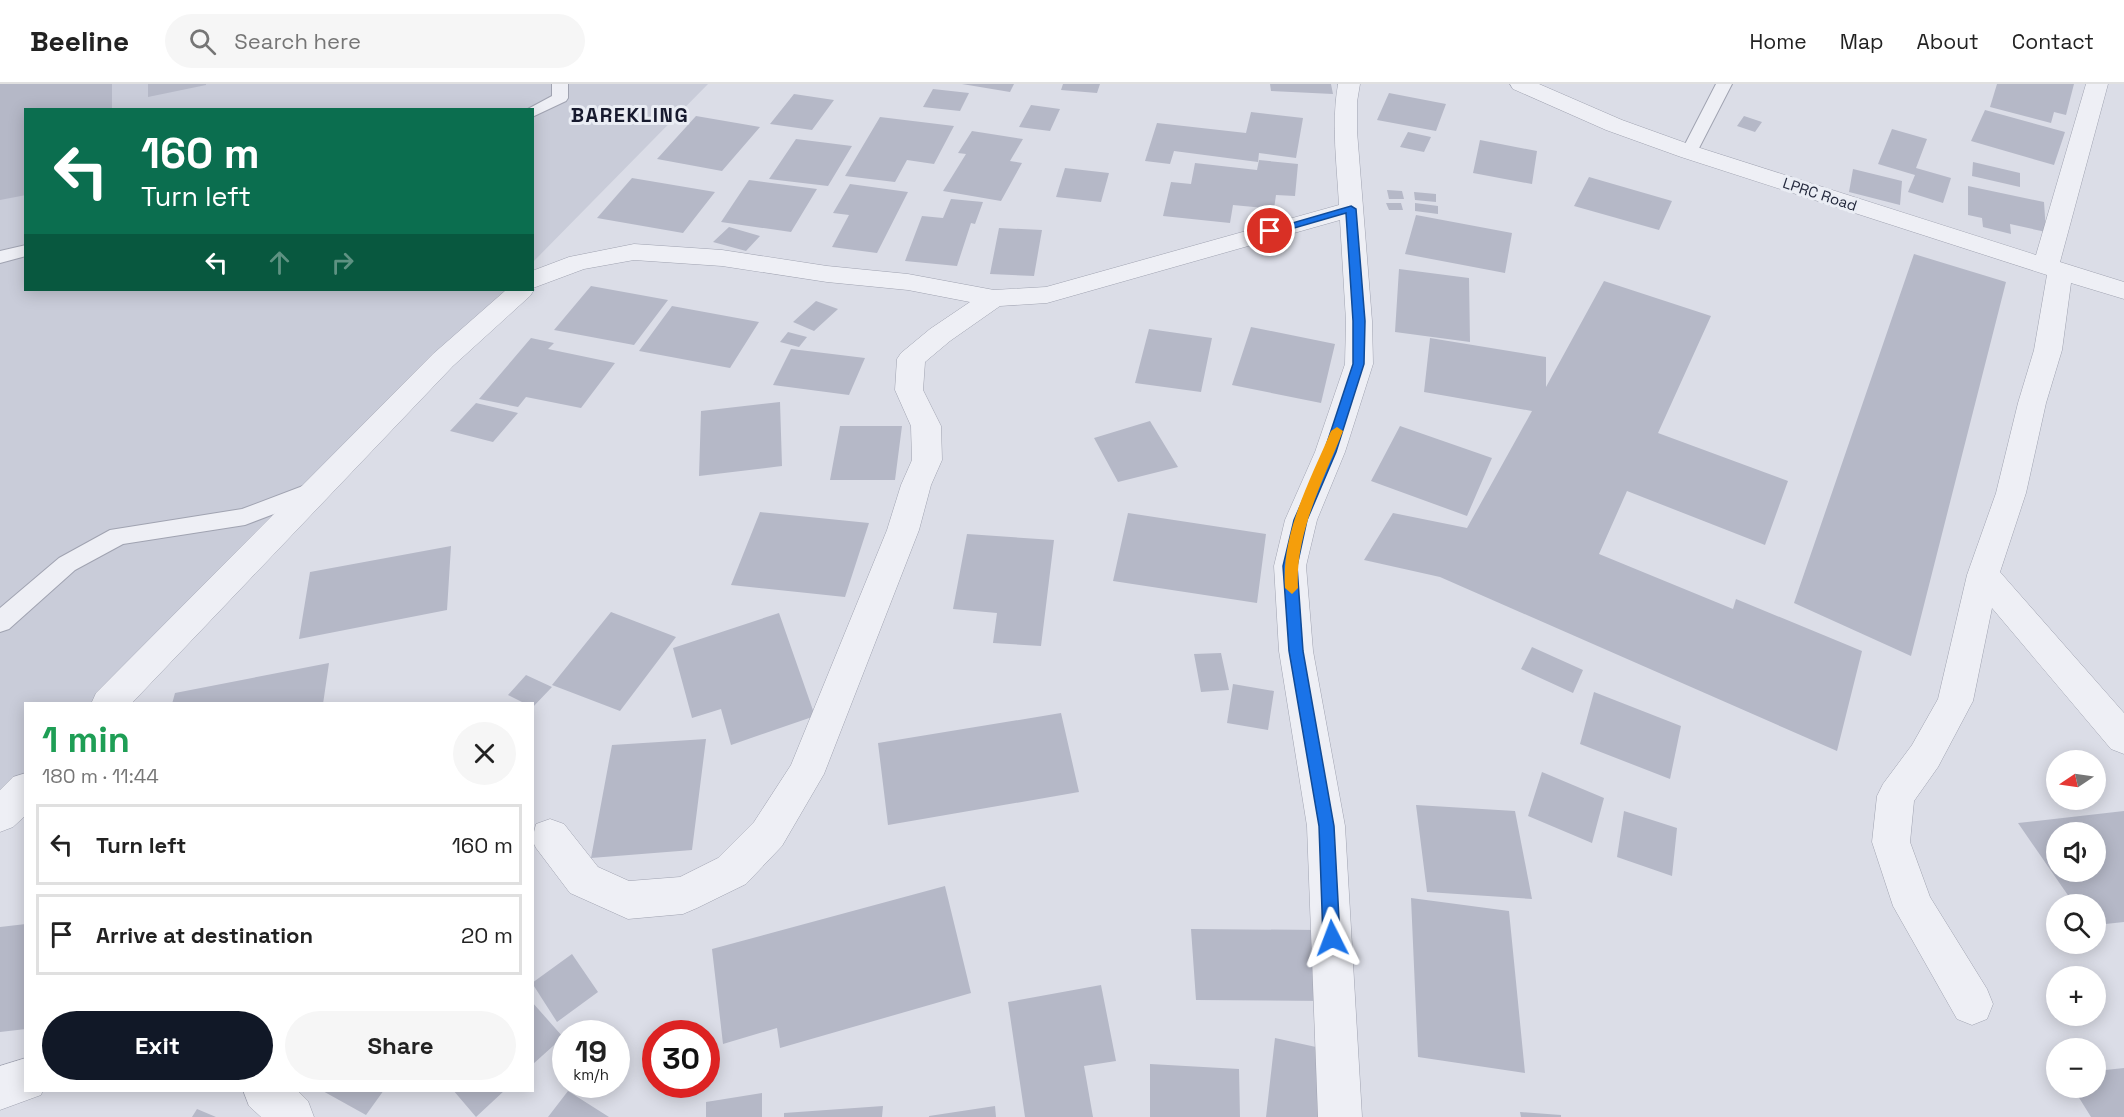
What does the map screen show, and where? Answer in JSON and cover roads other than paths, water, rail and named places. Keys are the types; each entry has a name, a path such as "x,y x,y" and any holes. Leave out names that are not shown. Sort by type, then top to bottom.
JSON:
{"street":[{"path":"1340,1117 1326,826 1296,651 1290,566 1300,520 1330,452 1359,364 1359,321 1346,131 1349,84"},
{"name":"LPRC Road","path":"1521,84 1614,125 1689,152 2124,291"},
{"path":"1972,1004 1913,906 1891,842 1896,796 1925,756 1955,701 1983,575 2011,493 2032,403 2048,350 2053,269 2097,84"},
{"path":"534,279 579,262 634,252 722,258 827,274 908,282 994,298 1047,295 1351,209"},
{"path":"110,702 270,535 319,488 443,360 520,291"},
{"path":"550,836 584,880 627,900 683,895 732,871 768,834 806,774 903,530 916,485 927,460 926,426 909,390 911,359 940,334 994,298"},
{"path":"1983,575 2124,738"},
{"path":"0,815 24,791"},
{"path":"0,1088 24,1081"},
{"path":"267,1092 292,1117"}],"lane":[{"path":"534,111 560,98 560,84"},
{"path":"1689,152 1724,84"},
{"path":"0,257 24,251"},
{"path":"0,622 67,564 118,536 245,517 319,488"}],"district":[{"name":"BAREKLING","path":"630,115"}]}
